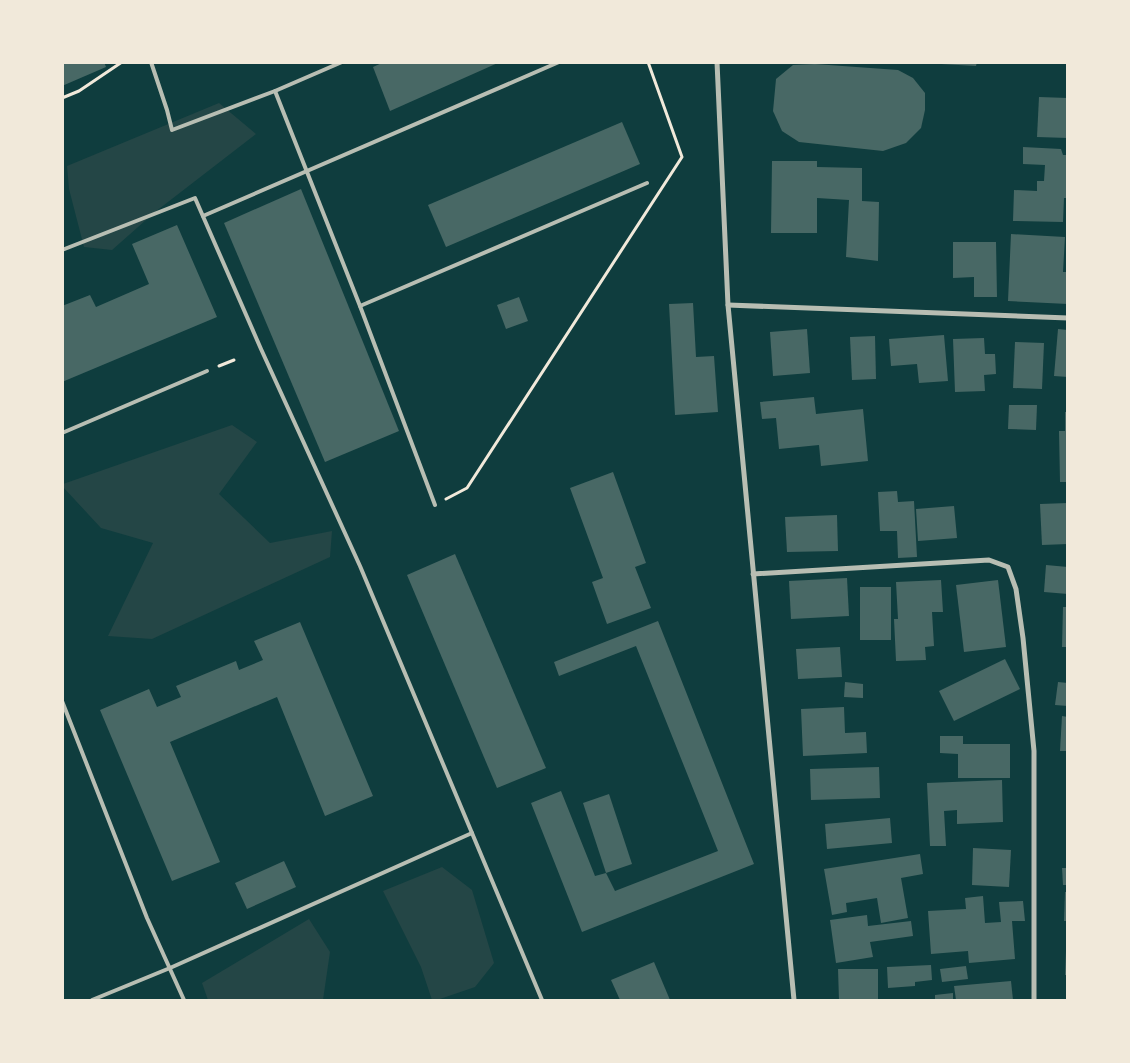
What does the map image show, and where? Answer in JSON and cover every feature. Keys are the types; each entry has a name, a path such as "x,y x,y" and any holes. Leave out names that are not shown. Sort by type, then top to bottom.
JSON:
{"street":[{"path":"717,62 728,305 794,1000"},
{"path":"728,305 1068,318"},
{"path":"753,574 989,560 1008,567 1016,589 1034,751 1034,1000"}],"lane":[{"path":"150,62 168,110 172,130 275,91 342,62"},
{"path":"203,216 559,62"},
{"path":"275,91 308,171 435,505"},
{"path":"360,306 647,183"},
{"path":"62,250 195,198 360,566 542,1000"},
{"path":"62,433 207,372"},
{"path":"62,701 147,918 184,1000"},
{"path":"92,1000 170,968 472,833"}],"path":[{"path":"62,98 79,91 122,62"},
{"path":"435,505 467,488 682,157 648,62"}],"shaded area":[{"path":"219,103 256,134 155,212 112,250 84,247 69,189 67,166"},
{"path":"232,425 257,442 219,494 270,543 332,531 330,557 152,639 108,636 153,543 101,528 63,487 63,484"},
{"path":"442,867 472,890 494,963 475,987 432,1000 421,967 383,891"},
{"path":"309,919 330,952 323,1000 208,1000 202,983"}],"building":[{"path":"62,62 104,62 106,67 62,86"},
{"path":"384,62 500,62 390,111 373,67"},
{"path":"941,62 977,62 976,66 941,64"},
{"path":"815,64 898,70 913,78 925,93 925,110 921,128 906,143 883,151 799,142 782,131 773,111 776,79 793,65"},
{"path":"1039,97 1068,98 1068,138 1037,137"},
{"path":"622,122 640,164 446,247 428,205"},
{"path":"1023,147 1061,149 1063,155 1068,155 1068,198 1064,198 1063,222 1013,221 1014,190 1037,191 1037,181 1044,181 1045,165 1023,164"},
{"path":"772,161 817,161 817,167 862,168 862,201 879,202 878,261 846,257 849,200 817,198 817,233 771,233"},
{"path":"301,189 399,431 325,462 224,223"},
{"path":"177,225 217,317 62,382 62,306 90,295 96,307 149,284 132,244"},
{"path":"1011,234 1065,237 1063,272 1068,272 1068,304 1008,301"},
{"path":"953,242 996,242 997,297 974,297 974,277 953,278"},
{"path":"519,297 528,321 506,329 497,305"},
{"path":"693,303 696,357 714,356 718,412 675,415 669,304"},
{"path":"807,329 810,373 773,376 770,332"},
{"path":"1058,329 1068,330 1068,377 1054,376"},
{"path":"944,335 948,381 919,383 917,364 891,366 889,339"},
{"path":"875,336 876,379 852,380 850,337"},
{"path":"984,338 985,354 995,354 996,374 984,375 985,391 955,392 953,339"},
{"path":"1015,342 1044,343 1042,389 1013,388"},
{"path":"814,397 816,414 863,409 868,461 821,466 819,445 779,449 776,418 762,419 760,402"},
{"path":"1009,405 1037,405 1036,430 1008,429"},
{"path":"1065,412 1068,412 1068,482 1060,482 1059,431 1065,431"},
{"path":"613,472 646,563 635,567 651,608 607,624 592,582 603,578 570,488"},
{"path":"897,491 898,502 914,501 917,557 898,558 897,531 880,531 878,492"},
{"path":"1068,503 1068,544 1042,545 1040,504"},
{"path":"954,506 957,538 918,541 916,509"},
{"path":"837,515 838,551 787,552 785,517"},
{"path":"455,554 546,768 497,788 407,575"},
{"path":"1046,565 1068,567 1068,594 1044,592"},
{"path":"847,578 849,616 791,619 789,581"},
{"path":"941,580 943,612 932,612 934,646 925,647 926,660 896,661 894,619 898,619 896,582"},
{"path":"998,580 1006,647 964,652 956,585"},
{"path":"860,587 891,587 891,640 860,640"},
{"path":"1063,607 1068,607 1068,647 1062,647"},
{"path":"658,621 754,864 582,932 531,803 561,791 595,876 606,873 615,891 718,851 636,646 559,676 554,662"},
{"path":"300,622 373,796 325,816 277,697 170,742 220,862 172,881 100,710 149,689 157,707 181,697 176,686 236,661 239,670 263,660 254,641"},
{"path":"840,647 842,677 798,679 796,649"},
{"path":"1005,659 1020,689 954,721 939,691"},
{"path":"845,682 863,684 863,698 844,697"},
{"path":"1058,682 1068,683 1068,706 1055,705"},
{"path":"844,707 845,733 866,732 867,753 803,756 801,709"},
{"path":"1062,716 1068,717 1068,751 1060,751"},
{"path":"940,736 963,736 963,744 1010,744 1010,778 958,778 958,754 940,753"},
{"path":"879,767 880,798 811,800 810,769"},
{"path":"1002,780 1003,822 957,824 957,810 944,811 946,846 930,846 927,783"},
{"path":"609,794 632,864 606,873 583,803"},
{"path":"890,818 892,843 827,849 825,824"},
{"path":"973,848 1011,850 1009,887 972,885"},
{"path":"920,854 923,874 901,878 908,918 881,923 877,898 846,903 847,912 832,915 824,869"},
{"path":"284,861 296,887 247,909 235,883"},
{"path":"1062,868 1068,868 1068,885 1063,885"},
{"path":"1065,892 1068,892 1068,921 1064,921"},
{"path":"983,896 985,923 1001,922 999,902 1023,901 1025,921 1012,921 1015,959 969,963 968,951 931,954 928,911 966,909 965,898"},
{"path":"867,915 868,926 911,921 913,936 870,942 873,957 836,963 830,920"},
{"path":"1066,951 1068,951 1068,975 1065,975"},
{"path":"654,962 670,1000 620,1000 611,980"},
{"path":"931,965 932,980 915,982 915,986 888,988 887,967"},
{"path":"966,966 968,979 942,982 940,969"},
{"path":"838,969 878,969 878,1000 839,1000"},
{"path":"1011,981 1013,1000 956,1000 954,986"},
{"path":"953,993 953,1000 935,1000 935,995"}]}
